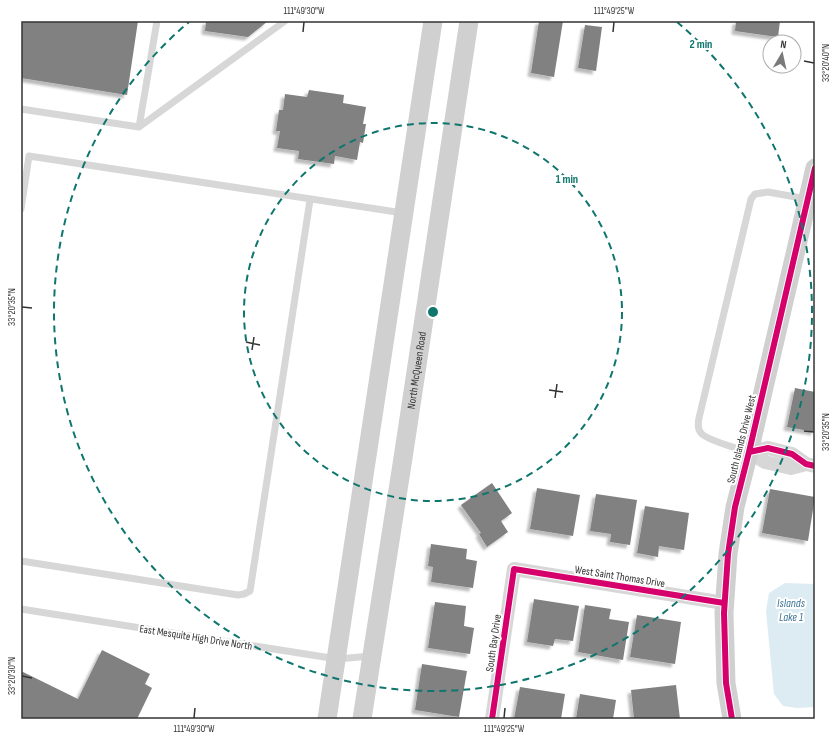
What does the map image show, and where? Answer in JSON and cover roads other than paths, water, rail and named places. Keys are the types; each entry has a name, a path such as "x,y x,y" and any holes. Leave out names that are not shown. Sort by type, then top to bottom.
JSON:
{"main road":[{"path":"327,719 432,21"},
{"name":"North McQueen Road","path":"362,719 406,443 469,21"},
{"name":"South Islands Drive West","path":"732,719 726,683 724,603 728,554 735,507 815,168"}],"street":[{"path":"749,452 768,448 792,454 810,465"},
{"name":"West Saint Thomas Drive","path":"514,569 724,603"},
{"name":"South Bay Drive","path":"492,719 514,569"}],"lane":[{"path":"139,127 156,21"},
{"path":"21,109 139,127 285,21"},
{"path":"21,154 310,200 404,213"},
{"path":"21,209 29,156"},
{"path":"749,452 707,438 701,433 698,427 699,418 751,199 755,194 768,192 807,199"},
{"path":"21,561 238,594 244,594 250,591 310,200"},
{"name":"East Mesquite High Drive North","path":"21,609 336,659 371,656"}],"water":[{"name":"Islands Lake 1","path":"785,583 815,584 815,707 797,708 783,706 774,694 766,611 769,593"}]}
